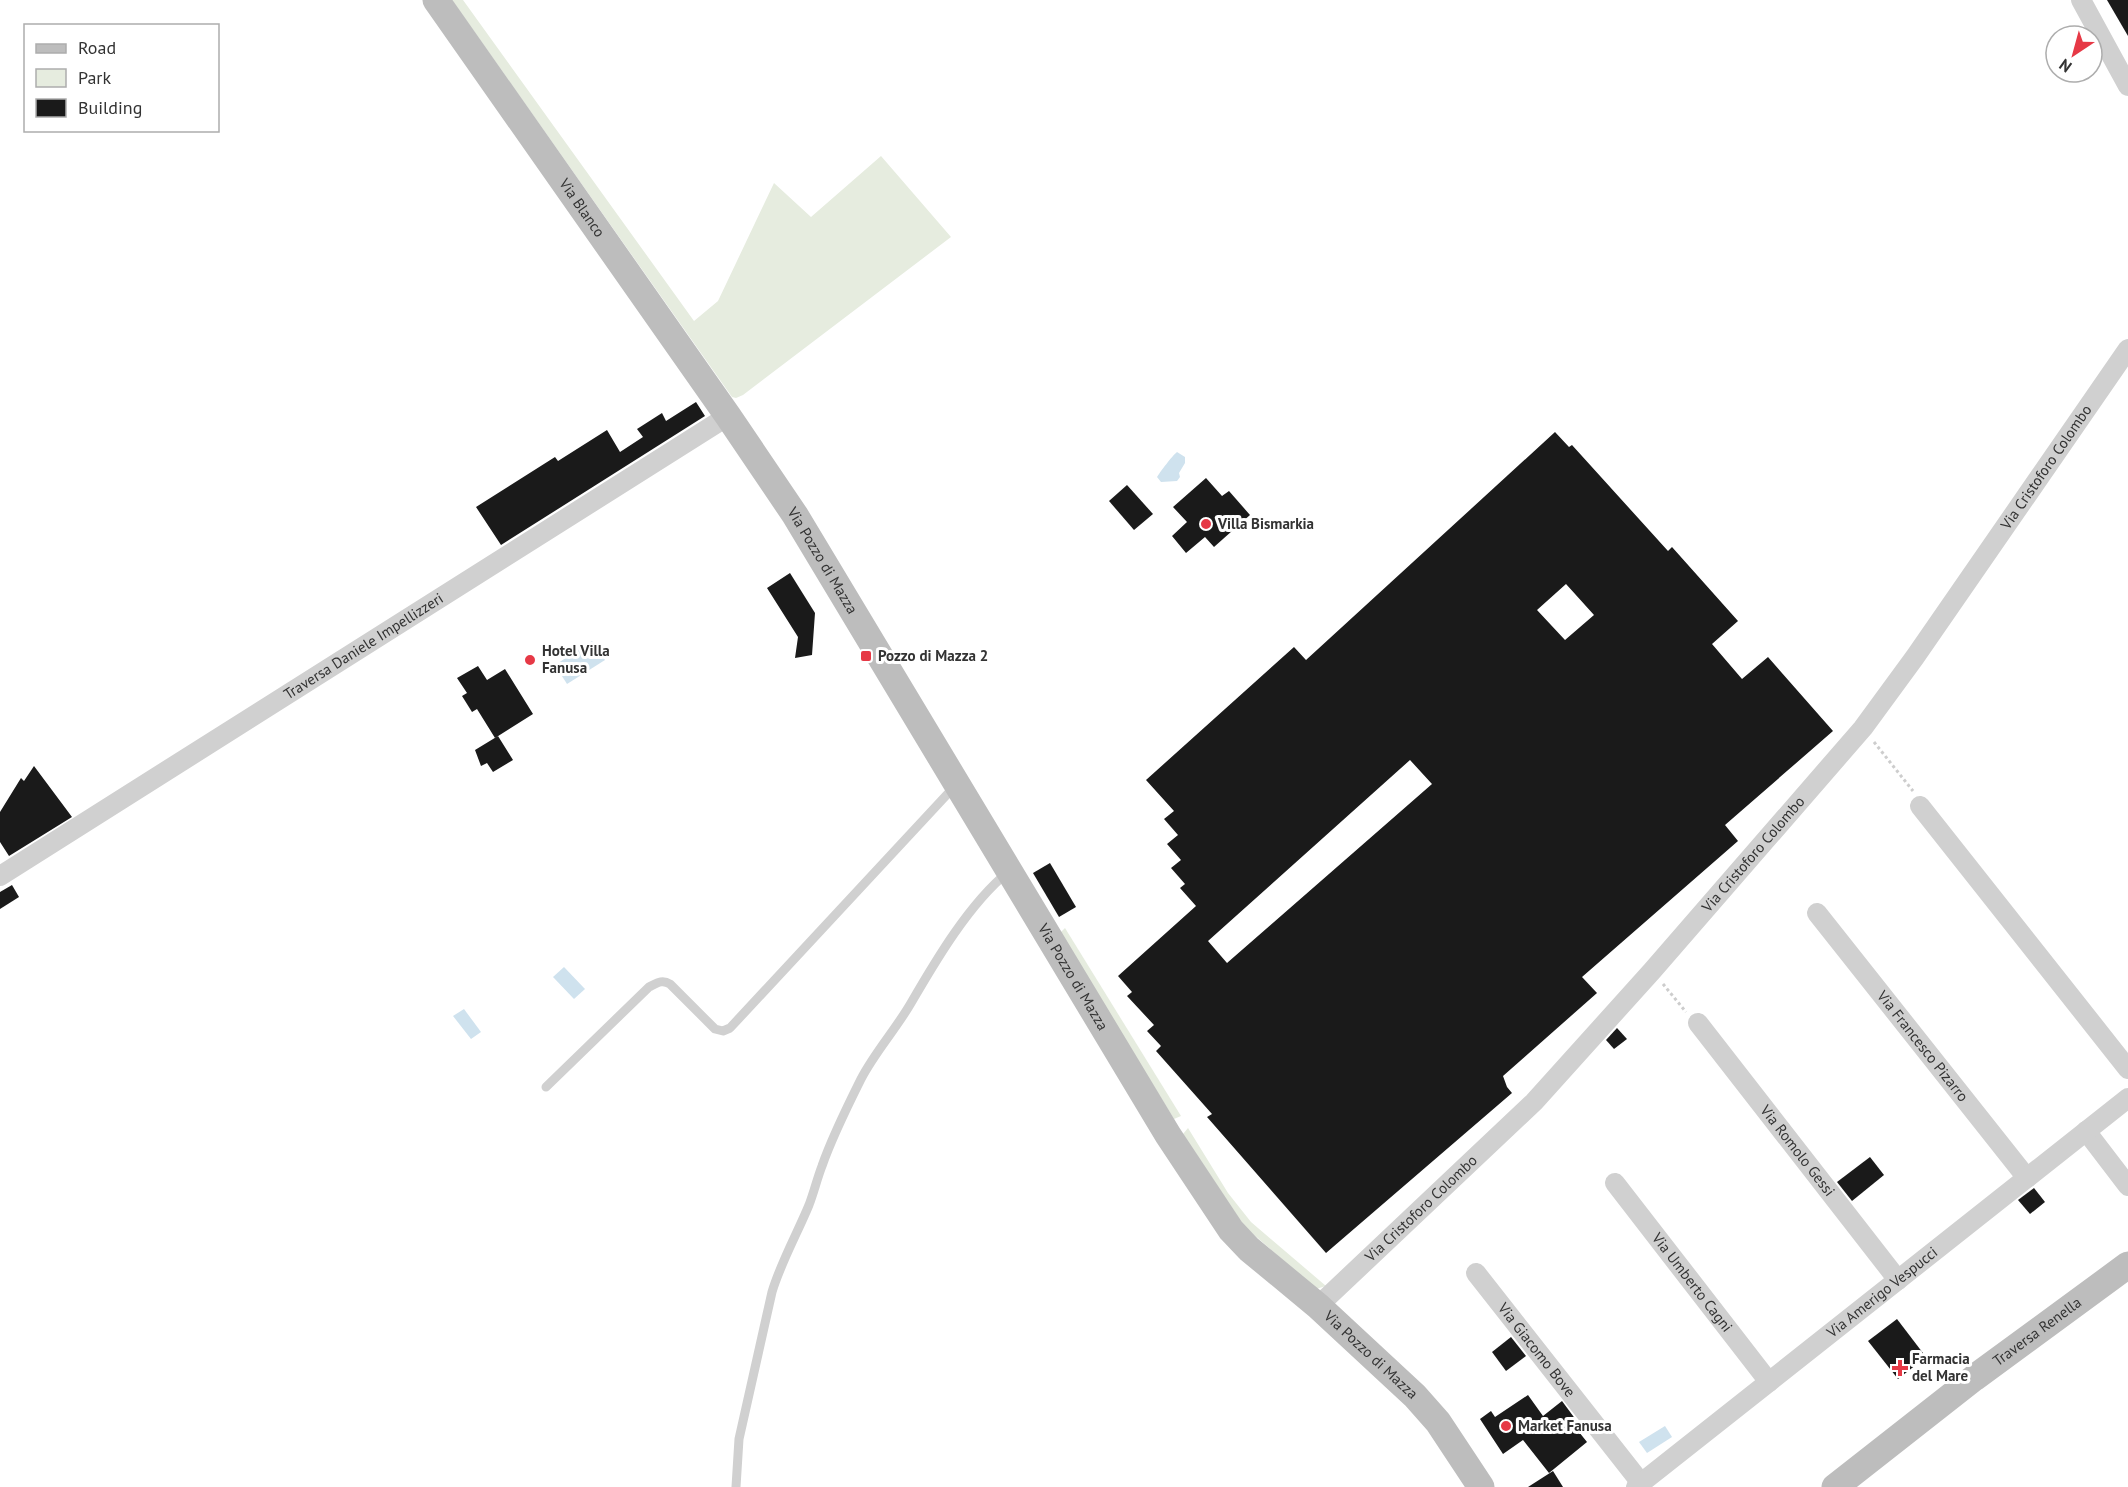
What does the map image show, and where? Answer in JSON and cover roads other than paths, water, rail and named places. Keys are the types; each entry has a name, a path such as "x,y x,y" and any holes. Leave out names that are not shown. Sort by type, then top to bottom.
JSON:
{"street":[{"name":"Via Blanco","path":"436,0 728,416"},
{"path":"2081,0 2128,86"},
{"name":"Via Cristoforo Colombo","path":"1318,1306 1514,1122 1652,971 1863,728 1915,657 2128,349"},
{"name":"Via Pozzo di Mazza","path":"728,416 795,515 1213,1206 1249,1249 1318,1306 1415,1396 1438,1422 1481,1487"},
{"name":"Traversa Daniele Impellizzeri","path":"0,876 728,416"},
{"path":"1920,806 2128,1069"},
{"name":"Via Francesco Pizarro","path":"1817,913 2027,1178"},
{"name":"Via Romolo Gessi","path":"1698,1023 1898,1280"},
{"name":"Via Amerigo Vespucci","path":"1638,1485 2128,1098"},
{"path":"2086,1131 2128,1186"},
{"name":"Via Umberto Cagni","path":"1615,1183 1769,1382"},
{"name":"Traversa Renella","path":"1835,1487 1974,1378 2128,1265"},
{"name":"Via Giacomo Bove","path":"1476,1274 1638,1485"}],"lane":[{"path":"546,1087 649,987 658,982 665,981 670,984 715,1029 723,1031 730,1028 957,783"},
{"path":"736,1487 739,1438 772,1292 779,1269 801,1223 833,1139 861,1078 932,968 992,886 1010,870"}],"water":[{"path":"1177,452 1185,457 1185,463 1179,473 1180,477 1177,481 1161,482 1157,477"},
{"path":"592,641 605,660 567,684 555,665"},
{"path":"564,967 585,989 574,999 553,977"},
{"path":"464,1009 481,1032 471,1039 453,1016"},
{"path":"1665,1426 1672,1437 1647,1453 1639,1442"}],"place":[{"name":"Villa Bismarkia","path":"1206,524"},
{"name":"Pozzo di Mazza 2","path":"866,656"},
{"name":"Hotel Villa Fanusa","path":"530,660"},
{"name":"Farmacia del Mare","path":"1900,1368"},
{"name":"Market Fanusa","path":"1506,1426"}]}
